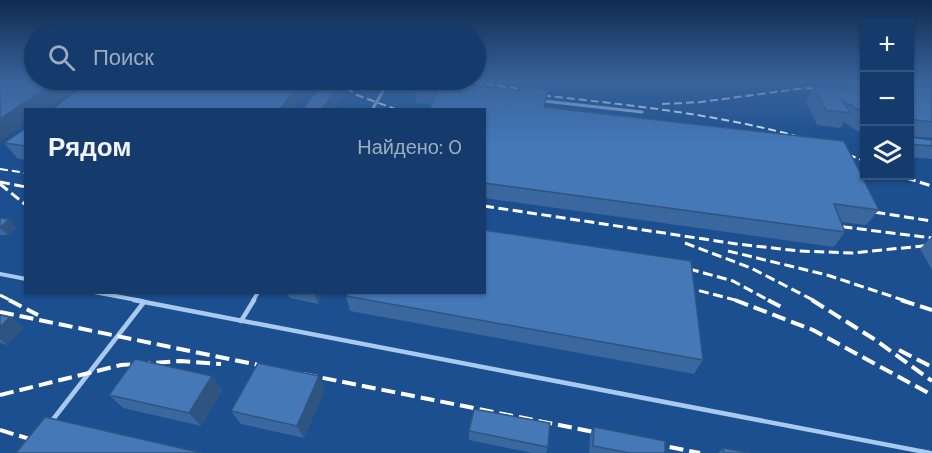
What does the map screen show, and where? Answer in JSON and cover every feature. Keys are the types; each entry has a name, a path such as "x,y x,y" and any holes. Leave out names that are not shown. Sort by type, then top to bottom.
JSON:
{"lane":[{"path":"557,102 642,112"},
{"path":"0,274 24,279"},
{"path":"104,294 930,453"},
{"path":"241,321 257,294"},
{"path":"49,424 144,302"},
{"path":"887,445 890,453"}],"building":[{"path":"0,102 25,102 0,119"},
{"path":"62,102 285,102 281,108 54,108"},
{"path":"308,102 327,102 322,108 304,108"},
{"path":"432,102 545,102 544,107 844,141 860,173 860,180 864,180 879,210 834,204 845,232 486,183 486,108 430,108"},
{"path":"822,102 844,102 850,113 826,110"},
{"path":"845,102 860,102 860,111"},
{"path":"914,102 932,102 932,122 914,120"},
{"path":"24,129 24,146 4,143"},
{"path":"914,138 932,140 932,146 914,144"},
{"path":"0,218 9,219 0,228"},
{"path":"486,230 691,261 703,360 346,296 347,294 486,294"},
{"path":"0,315 10,317 0,327"},
{"path":"135,359 212,376 189,413 109,395"},
{"path":"258,363 319,376 297,426 231,411"},
{"path":"474,409 550,423 548,447 469,431"},
{"path":"45,417 202,453 16,453"},
{"path":"594,427 665,441 665,453 630,453 593,446"},
{"path":"723,448 751,453 724,453"}],"railway":[{"path":"377,102 393,108"},
{"path":"599,102 711,117 817,142"},
{"path":"662,104 698,102"},
{"path":"837,150 860,159"},
{"path":"0,169 24,173"},
{"path":"912,180 932,186"},
{"path":"0,182 24,187"},
{"path":"0,184 24,203"},
{"path":"486,206 737,244 799,251 853,253 932,245"},
{"path":"861,210 932,221"},
{"path":"828,225 932,238"},
{"path":"685,243 751,268 815,301"},
{"path":"728,251 827,275 906,301"},
{"path":"675,265 733,281 770,301"},
{"path":"685,287 739,301"},
{"path":"0,295 12,301"},
{"path":"9,300 38,315"},
{"path":"735,300 813,330 932,395"},
{"path":"768,300 783,308"},
{"path":"812,300 874,339 932,381"},
{"path":"901,300 932,310"},
{"path":"0,312 273,368"},
{"path":"899,350 932,367"},
{"path":"0,395 121,365 181,361 221,364"},
{"path":"303,374 609,435"},
{"path":"0,430 43,443"},
{"path":"650,443 700,453"}]}
